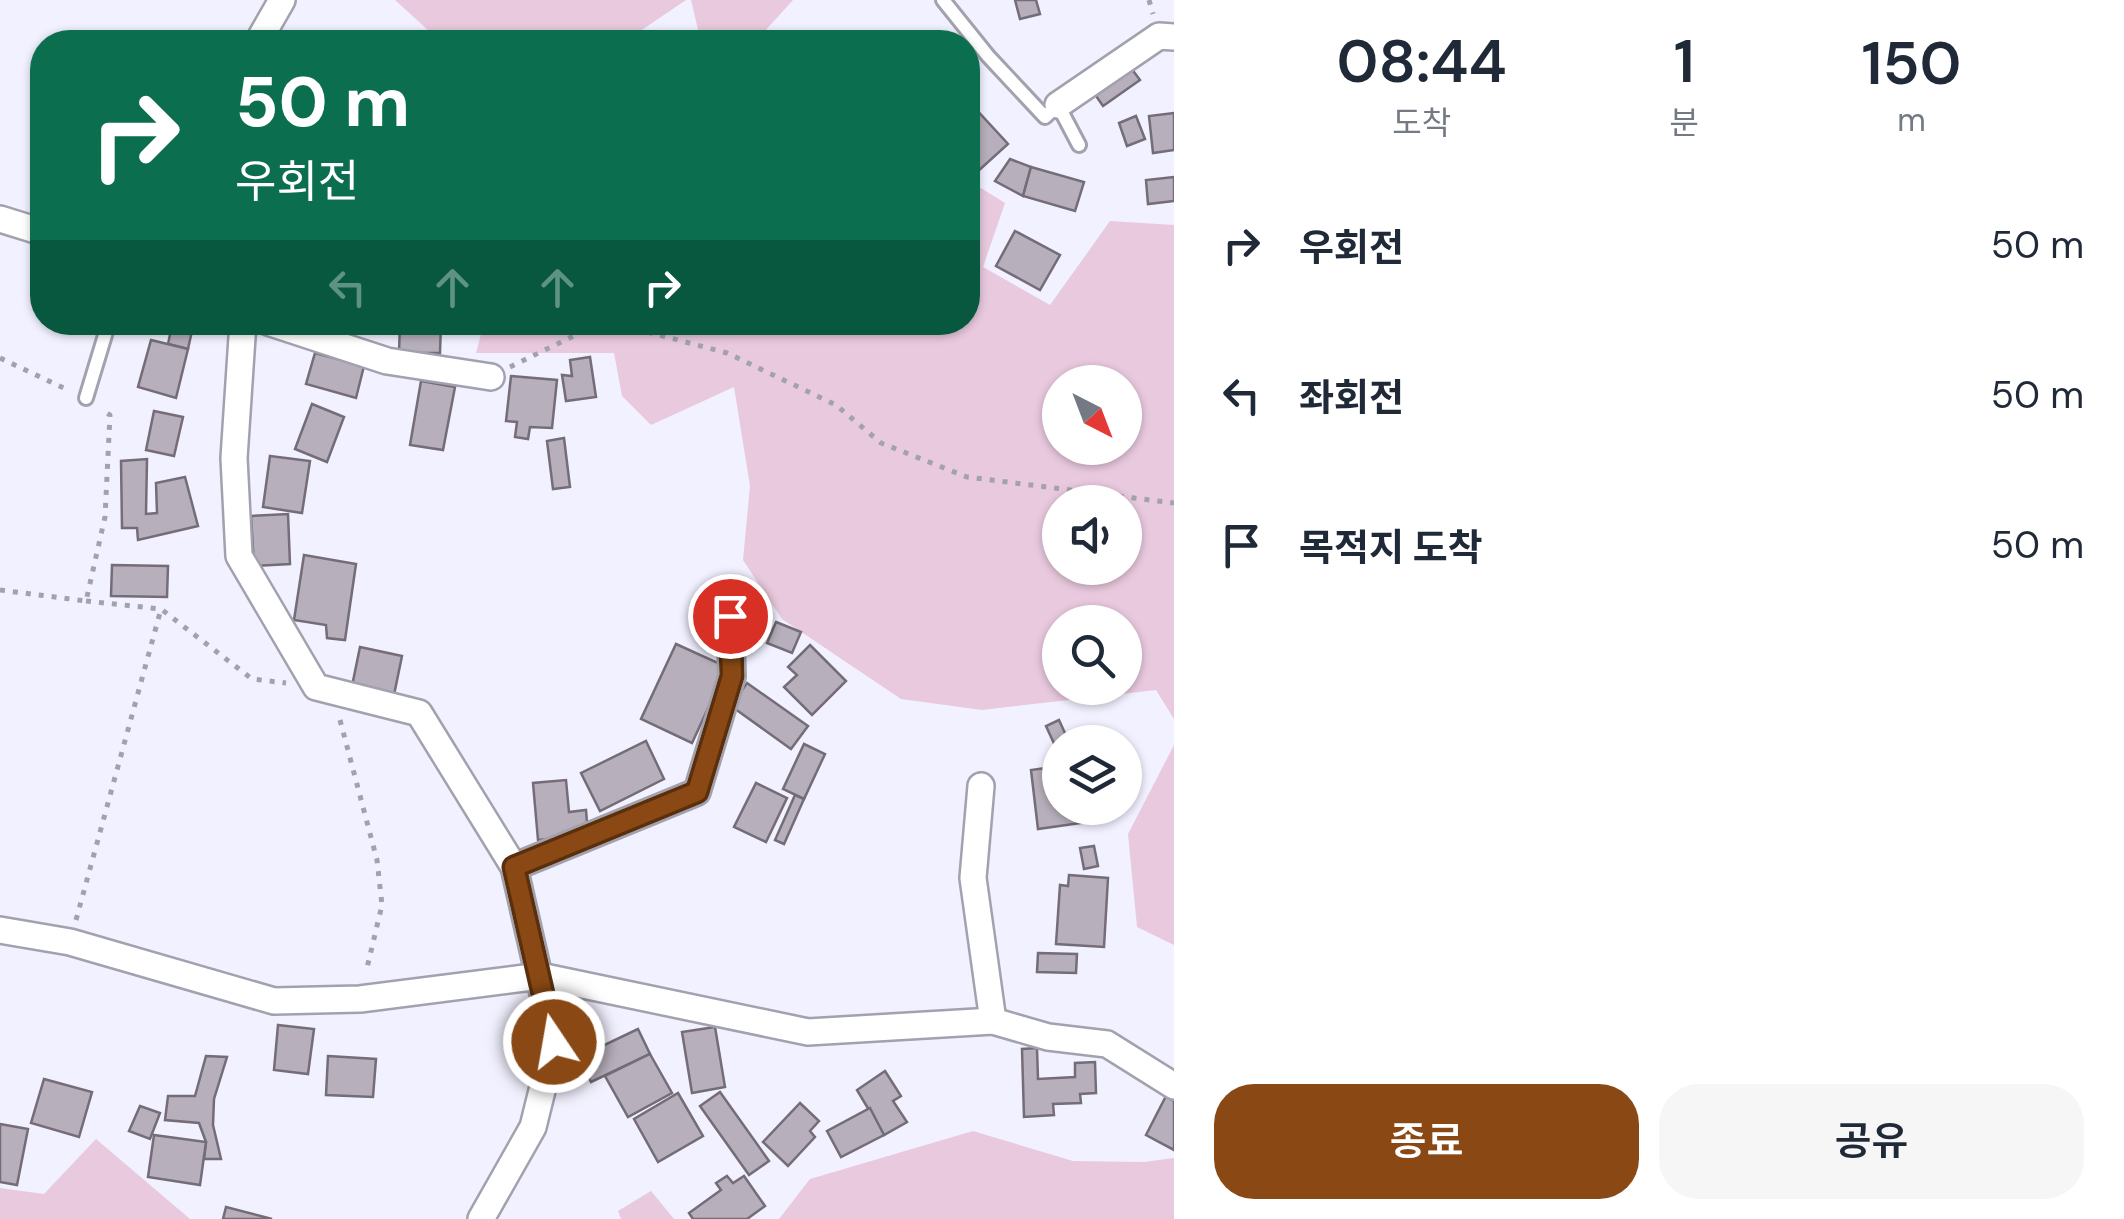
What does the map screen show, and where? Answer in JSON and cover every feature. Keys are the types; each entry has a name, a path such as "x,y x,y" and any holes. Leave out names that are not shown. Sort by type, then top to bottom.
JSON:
{"street":[{"path":"265,30 282,0"},
{"path":"1058,106 1159,36 1174,37"},
{"path":"0,219 30,228"},
{"path":"242,335 234,458 239,556 316,687 419,713 514,867 554,1042 532,1127 481,1219"},
{"path":"308,335 387,361 491,376"},
{"path":"514,867 697,792 732,676 730,616"},
{"path":"981,786 973,878 993,1021"},
{"path":"0,930 70,942 274,1001 360,999 540,976 808,1032 993,1021 1048,1037 1107,1044 1174,1086"}],"lane":[{"path":"942,0 968,30"},
{"path":"980,43 1045,117 1058,106 1078,145"},
{"path":"86,398 104,335"}],"path":[{"path":"491,376 575,335"},
{"path":"658,335 727,354 836,405 881,443 967,477 1174,503"},
{"path":"0,358 86,398 110,415 105,517 86,602"},
{"path":"0,590 161,610 252,679 316,687 337,710 377,860 382,904 360,999"},
{"path":"70,942 161,610"}],"shaded area":[{"path":"395,0 686,0 642,30 428,30"},
{"path":"691,0 793,0 766,30 698,30"},
{"path":"980,187 1005,203 983,267 1050,305 1110,221 1174,225 1174,719 1156,690 1142,692 1142,605 1042,605 1042,703 982,710 901,699 782,619 743,560 750,486 734,387 651,425 622,396 614,353 476,353 481,335 980,335"},
{"path":"1174,745 1174,945 1137,927 1128,834 1133,825 1142,825 1142,807"},
{"path":"973,1131 1073,1161 1144,1162 1174,1158 1174,1219 779,1219 810,1179"},
{"path":"96,1139 190,1219 0,1219 0,1188 44,1194"},
{"path":"651,1191 674,1219 621,1219 618,1211"}],"building":[{"path":"1015,0 1036,0 1040,14 1020,19"},
{"path":"1131,68 1140,80 1103,106 1094,93"},
{"path":"1174,113 1174,150 1153,153 1149,116"},
{"path":"980,114 1008,144 980,169"},
{"path":"1136,116 1145,139 1127,146 1119,123"},
{"path":"1010,159 1031,167 1023,196 995,181"},
{"path":"1031,167 1084,182 1075,211 1023,196"},
{"path":"1174,177 1174,201 1148,204 1146,180"},
{"path":"1015,231 1060,255 1040,290 996,266"},
{"path":"170,335 191,335 188,349 168,344"},
{"path":"400,335 441,335 440,353 399,353"},
{"path":"151,340 188,349 176,398 138,387"},
{"path":"315,353 364,366 356,398 306,384"},
{"path":"590,357 596,397 566,401 562,375 572,376 570,360"},
{"path":"511,376 557,380 552,428 530,427 528,439 515,437 517,422 506,421"},
{"path":"421,381 455,387 443,450 410,445"},
{"path":"312,404 344,417 327,462 295,449"},
{"path":"154,411 183,417 174,456 146,450"},
{"path":"564,438 570,487 553,489 547,441"},
{"path":"270,456 310,461 302,513 263,507"},
{"path":"147,459 146,514 157,513 156,483 185,477 198,526 138,540 137,528 122,528 121,461"},
{"path":"288,514 290,564 254,566 251,516"},
{"path":"304,555 356,564 345,640 327,638 326,625 294,620"},
{"path":"112,565 168,566 167,597 111,596"},
{"path":"776,622 801,632 792,653 767,643"},
{"path":"676,644 727,667 692,743 641,719"},
{"path":"810,645 846,681 812,715 784,687 797,675 788,667"},
{"path":"360,647 402,656 394,695 352,686"},
{"path":"747,683 808,726 791,749 731,706"},
{"path":"646,741 664,779 600,811 581,773"},
{"path":"804,744 825,754 804,799 783,789"},
{"path":"1042,768 1042,825 1067,825 1038,829 1031,770"},
{"path":"566,780 569,812 586,810 588,835 538,840 533,783"},
{"path":"756,783 787,798 766,842 734,827"},
{"path":"795,795 804,799 784,844 775,840"},
{"path":"1094,846 1098,866 1084,869 1080,848"},
{"path":"1069,875 1108,878 1104,947 1056,944 1060,885 1068,886"},
{"path":"1038,953 1077,954 1076,973 1037,972"},
{"path":"278,1025 314,1029 308,1074 274,1070"},
{"path":"715,1027 725,1087 692,1093 682,1032"},
{"path":"638,1029 650,1054 591,1082 579,1057"},
{"path":"1037,1048 1038,1079 1075,1077 1075,1063 1095,1062 1096,1093 1080,1094 1081,1103 1053,1104 1054,1115 1024,1117 1022,1049"},
{"path":"650,1054 672,1093 628,1117 605,1076"},
{"path":"206,1056 227,1057 214,1099 213,1125 221,1159 204,1159 206,1142 199,1123 165,1120 168,1096 195,1096"},
{"path":"328,1056 376,1059 373,1097 326,1095"},
{"path":"885,1071 901,1096 893,1101 907,1122 884,1135 857,1090"},
{"path":"44,1079 92,1092 79,1137 31,1123"},
{"path":"720,1092 769,1161 749,1175 700,1106"},
{"path":"678,1093 703,1136 658,1162 634,1119"},
{"path":"1166,1096 1174,1101 1174,1150 1146,1135"},
{"path":"800,1103 819,1121 810,1131 815,1137 788,1166 763,1142"},
{"path":"140,1106 160,1113 150,1139 129,1131"},
{"path":"870,1108 884,1135 841,1157 827,1131"},
{"path":"0,1124 28,1129 17,1185 0,1182"},
{"path":"154,1135 206,1142 200,1185 148,1177"},
{"path":"727,1176 733,1183 744,1176 765,1206 747,1219 693,1219 689,1213 721,1190 716,1183"},
{"path":"226,1207 272,1219 223,1219"}],"route":[{"path":"554,1042 514,867 697,792 732,676 730,616"}]}
